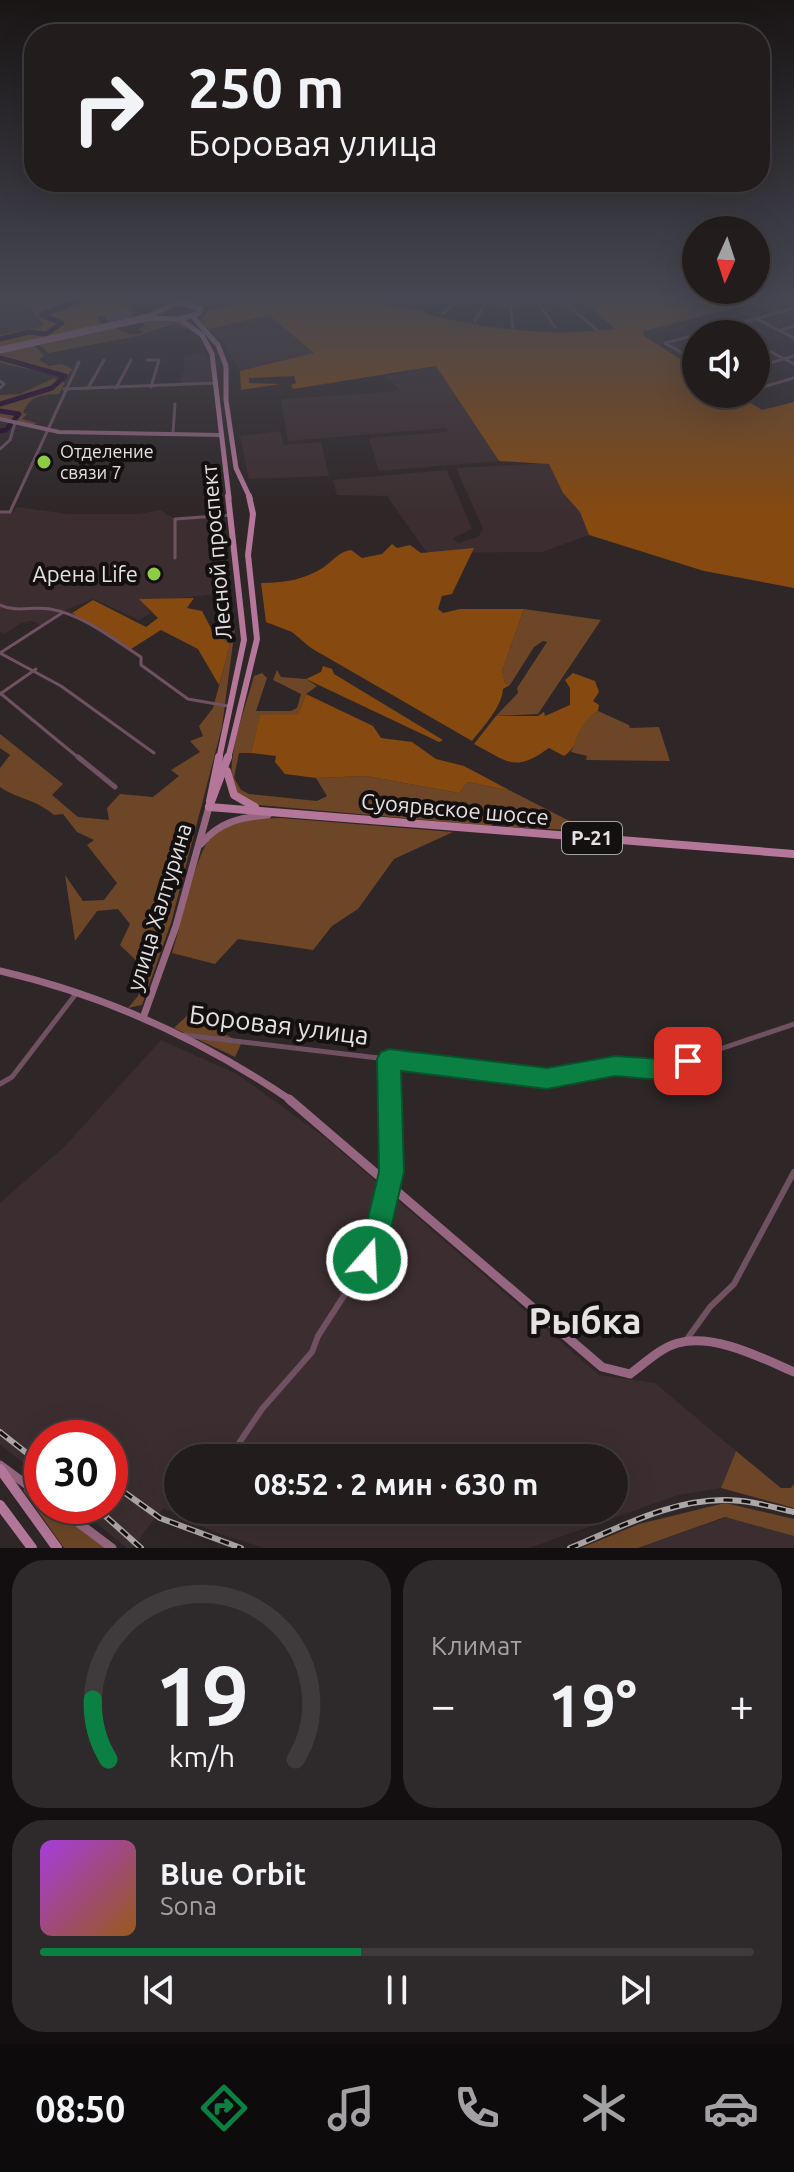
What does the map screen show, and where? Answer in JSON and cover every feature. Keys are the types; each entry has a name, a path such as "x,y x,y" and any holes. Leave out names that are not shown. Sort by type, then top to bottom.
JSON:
{"main road":[{"name":"Лесной проспект","path":"209,807 228,706 242,655 242,616 218,371"},
{"name":"Лесной проспект","path":"209,807 226,767 257,639 248,555 253,514 249,495 236,468 228,414 226,371"},
{"path":"220,415 228,414"},
{"path":"0,419 65,432 222,435"},
{"path":"226,469 236,468"},
{"path":"230,497 249,495"},
{"path":"235,535 243,537 252,534"},
{"path":"242,616 254,614"},
{"path":"226,767 227,783 238,800 285,813"},
{"name":"Суоярвское шоссе","path":"209,807 794,854"},
{"name":"улица Халтурина","path":"143,1018 176,926 209,807"},
{"path":"196,850 206,836 231,821 285,813"},
{"name":"Боровая улица","path":"0,971 31,978 181,1035"},
{"path":"181,1035 256,1076 302,1107 390,1187 602,1367 630,1374 661,1352 686,1341 729,1349 794,1372"},
{"path":"0,1467 24,1484"},
{"path":"0,1467 57,1548"},
{"path":"0,1505 32,1548"},
{"path":"80,1524 112,1548"}],"street":[{"path":"0,512 10,512 14,505 74,371"},
{"path":"88,388 98,371"},
{"path":"116,388 125,371"},
{"path":"151,387 156,371"},
{"path":"770,385 794,378"},
{"path":"0,381 4,384 0,388"},
{"path":"64,389 217,383"},
{"path":"173,432 175,404"},
{"path":"13,434 15,424"},
{"path":"0,449 22,424"},
{"path":"175,558 173,522 178,517 231,515"},
{"path":"0,605 15,612 30,606 65,612 141,657 141,665 179,688 188,699 228,706"},
{"path":"0,653 65,612"},
{"path":"0,653 36,669 154,753"},
{"path":"36,669 0,694 115,787"},
{"path":"0,1084 12,1077 75,995"},
{"name":"Боровая улица","path":"181,1035 523,1078 573,1076 615,1066 661,1069 794,1024"},
{"path":"238,1444 262,1409 312,1352 344,1293 367,1260 390,1187 389,1059"},
{"path":"686,1341 710,1307 734,1284 794,1172"}],"shaded area":[{"path":"39,371 71,371 67,377"},
{"path":"184,371 211,371 211,382 179,385"},
{"path":"240,371 403,371 293,389 291,385 296,383 294,376 249,378 249,383 280,384 241,390"},
{"path":"409,371 439,371 499,461 379,471 369,438 448,432 446,428 288,441 281,401 401,391 385,376"},
{"path":"439,371 682,371 682,408 762,410 794,402 794,588 704,571 589,535 580,512 563,493 549,464 499,461"},
{"path":"54,378 65,383 59,394 33,399 23,413 27,414 22,419 37,423 33,425 0,417 0,395 20,394"},
{"path":"280,431 284,445 321,442 329,476 249,479 240,436"},
{"path":"549,463 563,493 580,512 589,535 542,552 427,553 387,496 337,495 333,480 447,470 472,529 453,538 458,543 478,537 483,529 456,468"},
{"path":"17,507 69,514 139,514 160,510 175,519 221,517 226,593 143,602 151,613 139,620 93,599 58,613 41,625 31,621 21,623 4,634 0,631 0,513 12,513"},
{"path":"392,544 397,548 410,545 421,553 474,548 452,594 442,596 438,609 443,613 460,609 524,609 502,671 505,683 510,685 503,689 496,710 472,741 311,648 292,632 266,622 261,583 301,578 351,550 362,558 382,554"},
{"path":"194,598 187,608 202,611 213,632 230,645 219,685 198,649 161,630 131,649 72,613 93,600 146,627 158,618 139,599"},
{"path":"524,609 601,620 538,714 496,716 518,693 517,688 547,642 534,647 510,685 505,683 502,671"},
{"path":"235,628 222,727 171,923 142,1005 128,1008 138,996 147,971 120,945 130,924 118,909 97,911 75,941 65,875 83,901 104,900 117,883 87,845 94,840 77,832 63,814 54,815 0,787 0,768 10,755 0,748 0,734 63,784 52,795 78,817 109,820 107,808 120,794 153,797 179,776 171,770 200,752 190,741 203,736 199,726 213,708 230,645 213,632"},
{"path":"323,666 443,740 439,742 306,679 321,672"},
{"path":"277,670 281,677 306,679 317,686 306,694 298,714 260,716 251,753 239,753 234,778 241,790 249,794 317,801 327,796 316,778 366,776 459,793 468,782 511,791 589,831 509,827 503,815 491,826 259,805 243,800 236,794 232,783 233,753 254,676 262,673 267,678 256,711 291,711 297,708 301,694 273,680"},
{"path":"573,673 595,681 599,692 593,701 599,705 598,711 585,723 573,747 564,756 549,748 527,760 512,762 474,744 496,716 538,716 544,712 545,716 570,705 570,688 565,680"},
{"path":"306,694 373,726 381,738 412,742 436,759 464,766 511,791 468,782 459,793 366,776 316,778 285,774 275,762 276,756 251,753 260,715 298,714"},
{"path":"598,711 630,728 659,727 670,761 586,760 587,756 571,752 584,720"},
{"path":"281,818 453,832 394,859 358,909 332,926 313,950 238,939 215,964 172,953 195,871 207,842 221,829 237,823"},
{"path":"191,1012 241,1044 235,1057 174,1028"},
{"path":"161,1040 237,1074 327,1139 599,1375 655,1383 736,1451 721,1488 678,1495 628,1513 628,1444 164,1444 164,1508 132,1548 127,1548 97,1524 128,1524 128,1420 24,1420 24,1463 0,1444 0,1203 65,1146"},
{"path":"736,1451 781,1488 791,1488 794,1484 794,1508 721,1488"},
{"path":"725,1503 794,1519 794,1536 725,1517 638,1548 581,1548 639,1524"},
{"path":"727,1517 794,1536 794,1548 639,1548"},
{"path":"47,1524 76,1524 106,1548 64,1548"},
{"path":"197,1524 596,1524 529,1548 264,1548"}],"waterway":[{"path":"0,404 52,388 65,376 48,371"},
{"path":"0,411 19,414 6,430 0,431"}],"railway":[{"path":"0,1432 24,1451"},
{"path":"128,1495 160,1518 241,1548"},
{"path":"570,1548 646,1516 686,1504 743,1501 794,1512"},
{"path":"114,1524 141,1548"}],"place":[{"name":"Отделение связи 7","path":"44,462"},
{"name":"Арена Life","path":"154,574"}],"district":[{"name":"Рыбка","path":"585,1321"}],"route":[{"path":"367,1260 374,1246 392,1172 389,1059 523,1078 573,1076 615,1066 661,1069 688,1061"}]}
